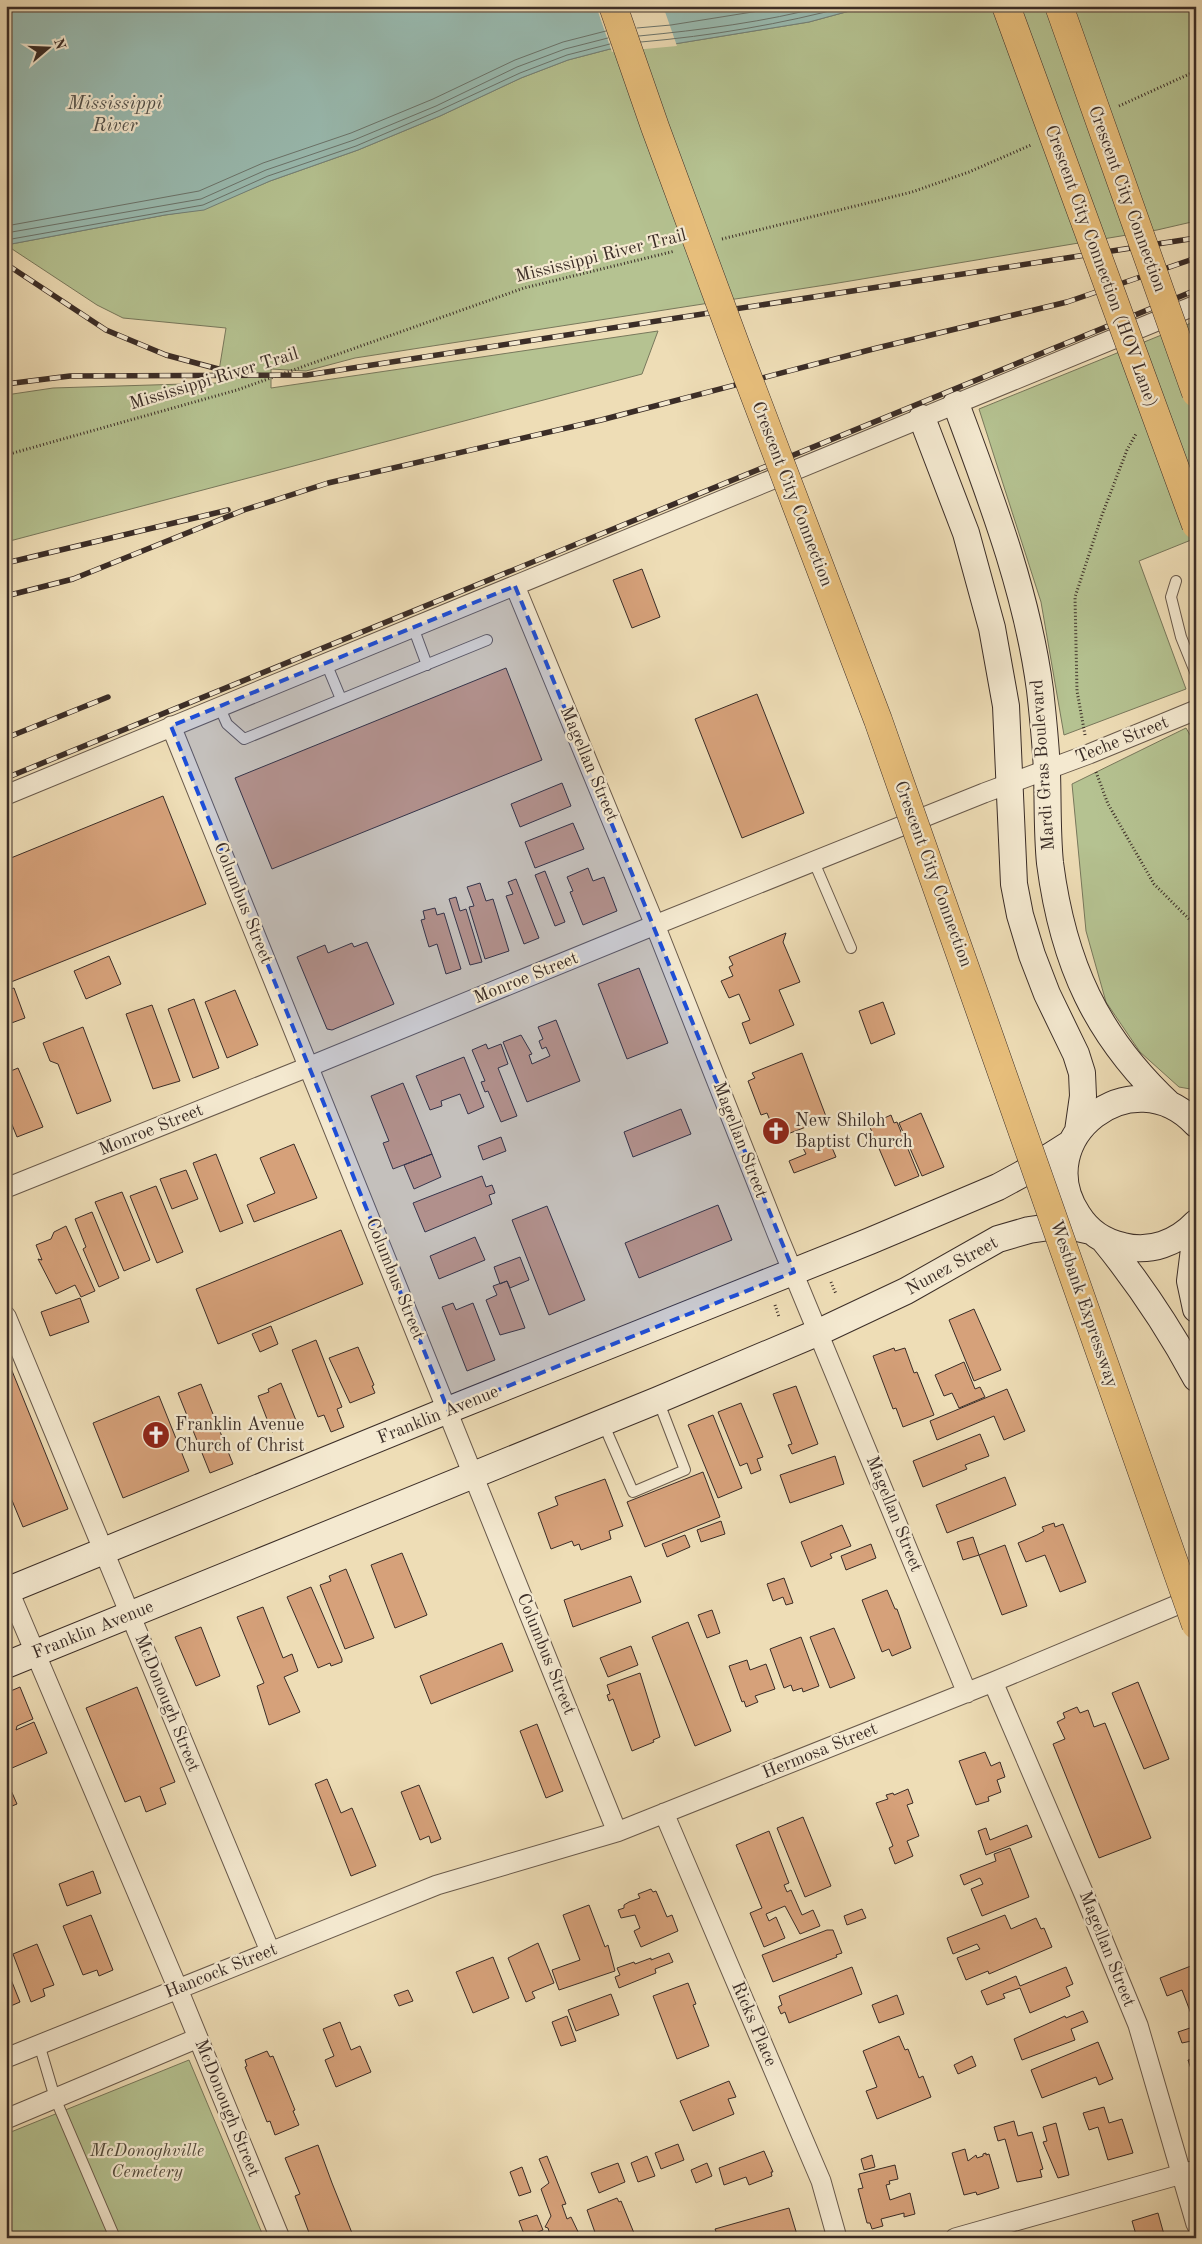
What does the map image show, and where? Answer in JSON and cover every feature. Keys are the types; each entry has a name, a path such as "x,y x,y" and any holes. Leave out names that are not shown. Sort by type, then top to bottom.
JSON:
{"highway":[{"name":"Crescent City Connection","path":"613,6 733,340 878,720 971,983"},
{"name":"Crescent City Connection (HOV Lane)","path":"1006,6 1196,525"},
{"name":"Crescent City Connection","path":"1059,6 1196,393"},
{"name":"Westbank Expressway","path":"971,983 1196,1625"}],"main road":[{"name":"Mardi Gras Boulevard","path":"956,404 992,502 1022,602 1040,689 1047,769 1050,862 1067,944 1081,984 1095,1015 1117,1048 1142,1079 1185,1113"},
{"name":"Mardi Gras Boulevard","path":"922,418 966,533 992,628 1006,706 1014,884 1020,915 1032,956 1047,994 1076,1054 1082,1072 1083,1096 1075,1137 1065,1170 1065,1183 1074,1210 1097,1235"},
{"path":"1075,1137 1098,1111 1121,1100 1146,1098 1185,1113"},
{"name":"Franklin Avenue","path":"7,1588 104,1552 448,1410 870,1241 998,1187 1022,1174 1075,1137"},
{"name":"Nunez Street","path":"818,1332 906,1291 998,1239 1029,1230 1064,1225 1097,1235 1129,1248 1157,1247 1180,1237 1196,1223"},
{"path":"1196,1233 1190,1281 1196,1308"},
{"path":"1097,1235 1143,1290 1174,1337 1196,1378"},
{"name":"Franklin Avenue","path":"6,1665 658,1400 818,1332"}],"street":[{"path":"6,795 1196,305"},
{"name":"Magellan Street","path":"515,586 655,925 778,1236 967,1693"},
{"name":"Teche Street","path":"1047,769 1089,754 1196,710"},
{"name":"Columbus Street","path":"171,726 475,1475 617,1832"},
{"name":"Monroe Street","path":"6,1188 655,925 1047,769"},
{"name":"McDonough Street","path":"9,1328 131,1615 270,1951"},
{"name":"McDonough Street","path":"7,1588 178,1989 280,2238"},
{"name":"Hermosa Street","path":"437,1885 617,1832 967,1693 1196,1597"},
{"name":"Magellan Street","path":"993,1682 1138,2025 1189,2172 1196,2224"},
{"name":"Ricks Place","path":"664,1814 821,2181 837,2238"},
{"name":"Hancock Street","path":"6,2058 437,1885"},
{"path":"6,2119 198,2038"},
{"path":"955,2238 1189,2172"}],"lane":[{"path":"1176,581 1171,597 1181,637 1196,674"},
{"path":"413,628 427,665"},
{"path":"219,706 227,724 244,739 487,640"},
{"path":"326,662 341,699"},
{"path":"814,862 850,948"},
{"path":"602,1422 632,1492 685,1470 658,1400"},
{"path":"39,2044 55,2098 115,2238"}],"path":[{"path":"1115,107 1196,71"},
{"path":"718,240 912,192 969,172 1033,144"},
{"name":"Mississippi River Trail","path":"6,455 238,390 524,288 680,250"},
{"path":"1141,426 1127,450 1105,506 1075,597 1076,691 1089,754 1108,804 1154,884 1196,926"},
{"path":"830,1281 836,1294"},
{"path":"775,1306 779,1316"}],"highlighted area":[{"path":"515,586 794,1272 448,1410 171,726"}],"green space":[{"path":"868,6 1196,6 1196,221 1157,230 832,284 355,358 306,371 271,369 271,388 658,331 642,374 6,542 6,395 53,388 217,383 226,328 123,318 97,305 6,245 204,209 270,181 358,150 440,116 521,78 568,60 610,49 674,44 809,22"},
{"path":"1196,321 1196,538 1139,561 1186,689 1064,735 1041,602 979,409"},
{"path":"1186,728 1196,745 1196,1090 1179,1087 1140,1052 1106,1002 1086,931 1072,784"},
{"name":"McDonoghville Cemetery","path":"189,2060 264,2238 6,2238 6,2134"}],"water":[{"name":"Mississippi River","path":"6,6 868,6 809,22 674,44 610,49 568,60 521,78 440,116 358,150 270,181 204,210 165,215 6,245"}],"pier":[{"path":"596,6 663,6 677,46 612,52"}],"building":[{"path":"642,569 660,617 632,628 613,580"},
{"path":"506,668 542,760 272,869 235,778"},
{"path":"757,694 804,813 742,838 695,719"},
{"path":"562,783 571,806 520,827 511,804"},
{"path":"163,796 206,904 6,984 6,860"},
{"path":"573,823 584,849 535,868 525,842"},
{"path":"588,868 593,881 604,877 617,911 583,925 570,892 573,891 567,877"},
{"path":"545,871 565,922 555,926 535,875"},
{"path":"516,879 539,938 524,944 506,896 513,894 508,882"},
{"path":"480,883 486,901 493,899 509,951 485,959 469,907 474,906 467,887"},
{"path":"456,897 460,911 466,909 482,962 470,965 449,899"},
{"path":"435,908 437,915 444,913 461,969 446,974 437,944 429,947 421,920 425,919 423,911"},
{"path":"786,933 783,942 800,982 779,990 794,1025 750,1044 742,1023 750,1020 739,994 729,998 721,981 733,976 729,967 733,965 729,957"},
{"path":"367,942 394,1004 332,1030 327,1029 297,957 325,945 328,953 352,943 354,947"},
{"path":"109,956 121,984 86,999 74,971"},
{"path":"639,968 668,1043 627,1059 598,984"},
{"path":"14,988 25,1018 6,1025 6,991"},
{"path":"235,990 258,1045 227,1058 205,1002"},
{"path":"194,999 219,1068 193,1078 168,1009"},
{"path":"883,1002 895,1034 871,1044 859,1011"},
{"path":"152,1005 180,1081 153,1089 126,1014"},
{"path":"556,1020 580,1081 527,1102 503,1042 521,1035 532,1054 529,1055 532,1064 550,1056 546,1047 542,1049 539,1041 543,1039 538,1027"},
{"path":"83,1027 111,1101 77,1114 58,1064 50,1061 43,1043"},
{"path":"486,1044 488,1049 501,1044 508,1064 498,1068 517,1116 501,1122 488,1091 485,1092 481,1082 485,1081 472,1050"},
{"path":"802,1053 827,1119 777,1138 767,1113 761,1115 748,1081 755,1078 752,1073"},
{"path":"464,1057 484,1107 468,1114 460,1094 441,1101 442,1106 430,1110 416,1076"},
{"path":"18,1068 43,1127 17,1137 6,1110 6,1073"},
{"path":"403,1083 432,1154 393,1169 383,1143 389,1141 371,1096"},
{"path":"681,1109 691,1134 633,1157 624,1132"},
{"path":"921,1113 944,1167 922,1176 899,1123"},
{"path":"891,1115 894,1123 897,1122 919,1176 895,1186 869,1125"},
{"path":"501,1137 506,1151 483,1160 478,1146"},
{"path":"828,1138 836,1157 794,1173 789,1161 806,1154 803,1148"},
{"path":"294,1144 317,1198 254,1222 247,1205 275,1193 260,1158"},
{"path":"216,1154 243,1223 220,1232 193,1163"},
{"path":"432,1154 441,1177 414,1189 404,1165"},
{"path":"186,1170 198,1199 172,1209 160,1179"},
{"path":"482,1176 486,1187 492,1185 495,1193 489,1195 492,1204 425,1232 413,1203"},
{"path":"156,1186 183,1252 157,1263 130,1196"},
{"path":"122,1192 150,1260 124,1271 95,1202"},
{"path":"718,1205 732,1240 639,1278 625,1243"},
{"path":"547,1206 585,1300 549,1315 512,1220"},
{"path":"92,1212 119,1278 99,1287 83,1249 86,1247 75,1219"},
{"path":"66,1226 95,1291 81,1297 75,1285 56,1294 38,1259 42,1260 36,1245 51,1239 54,1232"},
{"path":"341,1230 363,1284 218,1344 196,1289"},
{"path":"475,1237 485,1260 439,1279 430,1256"},
{"path":"520,1257 529,1280 510,1288 507,1281 500,1284 494,1267"},
{"path":"507,1281 525,1328 500,1335 486,1300 497,1295 493,1286"},
{"path":"80,1298 89,1322 50,1336 41,1312"},
{"path":"453,1303 456,1310 473,1303 495,1360 467,1371 442,1307"},
{"path":"974,1309 1001,1370 974,1381 949,1320"},
{"path":"271,1326 278,1344 260,1352 252,1334"},
{"path":"316,1340 342,1407 337,1409 344,1427 331,1432 324,1415 318,1417 292,1350"},
{"path":"358,1347 374,1385 372,1386 375,1393 350,1403 329,1358"},
{"path":"894,1348 895,1351 905,1348 914,1373 917,1372 934,1415 903,1427 896,1408 893,1409 873,1356"},
{"path":"6,1356 68,1509 23,1527 6,1486"},
{"path":"964,1362 975,1389 980,1387 985,1397 959,1408 952,1393 944,1396 935,1375"},
{"path":"281,1383 297,1423 272,1432 258,1396 269,1392 268,1389"},
{"path":"201,1384 233,1464 210,1473 178,1393"},
{"path":"796,1386 818,1444 792,1454 788,1445 792,1444 773,1394"},
{"path":"1007,1389 1025,1431 1004,1440 994,1416 937,1440 930,1421"},
{"path":"159,1396 189,1471 123,1498 93,1423"},
{"path":"741,1403 763,1457 757,1459 761,1470 751,1474 747,1463 740,1466 718,1412"},
{"path":"713,1415 742,1488 718,1498 688,1425"},
{"path":"980,1434 989,1456 965,1465 967,1469 923,1487 913,1461"},
{"path":"835,1456 844,1484 790,1503 780,1475"},
{"path":"703,1472 720,1517 645,1547 627,1502"},
{"path":"1005,1477 1016,1505 947,1533 936,1505"},
{"path":"605,1479 623,1526 609,1531 611,1539 581,1550 579,1544 574,1546 572,1541 551,1549 538,1513 558,1505 555,1497"},
{"path":"721,1521 725,1534 701,1542 697,1530"},
{"path":"1054,1523 1055,1527 1063,1524 1086,1582 1060,1592 1045,1555 1026,1562 1018,1543 1044,1531 1042,1527"},
{"path":"842,1525 851,1546 830,1554 832,1558 811,1567 801,1542"},
{"path":"685,1535 690,1547 667,1557 662,1544"},
{"path":"973,1537 979,1555 963,1560 957,1542"},
{"path":"871,1544 876,1558 846,1570 841,1556"},
{"path":"1005,1545 1027,1606 1002,1615 979,1555"},
{"path":"402,1553 427,1615 395,1628 371,1565"},
{"path":"346,1569 374,1638 345,1649 320,1585 331,1581 329,1576"},
{"path":"631,1576 641,1602 573,1627 564,1600"},
{"path":"784,1578 793,1603 786,1605 783,1597 773,1601 767,1584"},
{"path":"311,1587 342,1659 342,1662 331,1666 330,1663 318,1668 287,1597"},
{"path":"887,1590 895,1609 897,1609 911,1648 892,1656 889,1649 882,1652 862,1600"},
{"path":"263,1607 283,1658 292,1654 298,1671 284,1677 300,1712 269,1725 257,1686 264,1683 237,1617"},
{"path":"712,1610 720,1633 707,1638 698,1615"},
{"path":"688,1622 731,1731 695,1746 652,1637"},
{"path":"201,1627 220,1676 196,1686 175,1637"},
{"path":"834,1628 855,1678 830,1688 810,1637"},
{"path":"801,1637 819,1686 803,1692 802,1688 793,1691 791,1685 784,1688 770,1649"},
{"path":"502,1643 513,1671 431,1704 420,1676"},
{"path":"631,1646 638,1665 608,1677 600,1658"},
{"path":"747,1660 750,1670 766,1664 775,1689 755,1696 758,1702 746,1707 744,1701 742,1702 729,1666"},
{"path":"640,1673 660,1737 653,1740 654,1742 632,1751 613,1699 609,1701 607,1695 610,1694 607,1685"},
{"path":"1138,1682 1169,1759 1144,1769 1112,1693"},
{"path":"20,1687 33,1719 17,1726 16,1730 34,1722 47,1753 12,1768 6,1755 6,1693"},
{"path":"137,1687 175,1782 160,1788 166,1804 146,1812 140,1796 125,1802 86,1708"},
{"path":"1077,1707 1080,1713 1088,1710 1094,1727 1105,1723 1151,1838 1099,1858 1053,1744 1065,1739 1057,1722 1065,1718 1063,1713"},
{"path":"537,1724 563,1791 546,1798 520,1731"},
{"path":"985,1752 991,1766 1000,1762 1005,1777 997,1780 1001,1792 988,1797 989,1801 976,1805 959,1761"},
{"path":"6,1779 17,1804 7,1808 6,1807"},
{"path":"327,1779 341,1813 352,1808 376,1866 351,1876 315,1784"},
{"path":"419,1785 441,1839 431,1843 429,1836 420,1840 401,1792"},
{"path":"908,1789 913,1803 907,1805 919,1836 907,1841 913,1856 895,1864 889,1848 893,1846 876,1803 888,1799 886,1795 893,1793 894,1795"},
{"path":"803,1817 831,1886 805,1897 777,1828"},
{"path":"1027,1825 1032,1837 986,1855 978,1831 986,1828 990,1840"},
{"path":"769,1831 789,1883 784,1885 787,1892 791,1890 802,1915 813,1910 820,1926 800,1934 785,1906 766,1914 769,1921 776,1917 785,1938 764,1947 750,1913 762,1908 736,1845"},
{"path":"1010,1848 1029,1897 982,1916 971,1889 983,1884 980,1878 964,1885 960,1875 996,1861 994,1854"},
{"path":"93,1871 101,1893 67,1906 59,1884"},
{"path":"651,1889 653,1892 656,1891 667,1917 672,1915 678,1931 641,1947 634,1931 640,1928 635,1915 621,1918 618,1910 624,1908 624,1905 629,1902 640,1898 638,1894"},
{"path":"589,1905 605,1947 608,1945 615,1971 559,1990 552,1970 580,1960 563,1915"},
{"path":"862,1909 866,1918 847,1925 844,1916"},
{"path":"91,1915 113,1970 99,1976 97,1970 83,1975 63,1926"},
{"path":"1005,1915 1011,1929 1036,1918 1041,1929 1044,1928 1052,1947 989,1974 988,1971 966,1980 957,1958 980,1949 977,1944 953,1954 947,1938"},
{"path":"827,1930 833,1930 842,1953 836,1955 837,1957 773,1982 762,1955"},
{"path":"538,1943 554,1983 532,1992 535,1998 526,2002 508,1958"},
{"path":"37,1944 54,1985 43,1989 45,1996 31,2002 13,1954"},
{"path":"669,1953 673,1962 655,1969 656,1973 619,1988 615,1977 620,1975 617,1968 651,1958 651,1960"},
{"path":"493,1957 509,1998 473,2013 456,1972"},
{"path":"1196,1964 1196,2018 1193,2019 1182,1990 1167,1996 1160,1978"},
{"path":"6,1967 20,2002 6,2008"},
{"path":"852,1967 862,1994 789,2023 785,2012 781,2014 778,2007 782,2005 779,1996"},
{"path":"1066,1967 1073,1984 1066,1987 1070,1996 1030,2013 1020,1988 1003,1994 1005,1998 987,2005 981,1991 1016,1976 1020,1986"},
{"path":"688,1983 696,2004 693,2005 709,2046 677,2059 653,1996"},
{"path":"408,1990 413,2001 399,2006 394,1995"},
{"path":"611,1994 619,2015 576,2031 568,2010"},
{"path":"897,1995 904,2014 879,2023 872,2005"},
{"path":"1083,2011 1088,2022 1071,2029 1075,2040 1022,2060 1014,2039 1065,2016 1066,2018"},
{"path":"567,2016 576,2041 561,2046 552,2022"},
{"path":"340,2022 351,2050 360,2046 371,2072 336,2087 325,2060 334,2056 323,2029"},
{"path":"1196,2026 1196,2040 1182,2043 1178,2032"},
{"path":"899,2036 905,2050 908,2049 919,2078 923,2076 931,2097 877,2119 866,2091 877,2087 863,2051"},
{"path":"1098,2042 1113,2079 1099,2085 1096,2077 1042,2098 1031,2070"},
{"path":"267,2051 270,2057 273,2056 295,2110 293,2111 299,2125 275,2135 270,2121 267,2122 245,2067 247,2066 245,2060"},
{"path":"1196,2051 1196,2068 1191,2069 1188,2060 1194,2059 1192,2052"},
{"path":"972,2056 976,2066 958,2074 954,2065"},
{"path":"729,2081 736,2097 728,2099 734,2114 693,2131 680,2101"},
{"path":"1104,2107 1109,2123 1122,2119 1133,2153 1108,2160 1098,2127 1089,2130 1083,2113"},
{"path":"1014,2121 1018,2136 1032,2132 1043,2169 1040,2170 1042,2177 1017,2182 1005,2139 998,2141 994,2127"},
{"path":"1056,2123 1069,2175 1058,2178 1043,2142 1047,2141 1043,2127"},
{"path":"678,2144 684,2160 661,2169 655,2153"},
{"path":"318,2145 354,2238 311,2238 295,2196 300,2194 285,2158"},
{"path":"965,2149 968,2161 976,2155 977,2158 986,2153 986,2155 989,2154 999,2188 977,2195 976,2192 964,2195 952,2153"},
{"path":"764,2151 773,2172 771,2172 772,2176 749,2185 746,2177 724,2185 719,2168"},
{"path":"872,2155 875,2167 864,2170 861,2159"},
{"path":"547,2156 566,2204 562,2205 567,2219 571,2217 581,2238 551,2238 548,2228 545,2227 551,2216 541,2189 549,2183 539,2159"},
{"path":"647,2156 655,2176 638,2182 631,2163"},
{"path":"618,2163 625,2182 599,2193 591,2173"},
{"path":"707,2163 712,2176 696,2183 691,2170"},
{"path":"895,2165 898,2179 889,2181 890,2184 886,2185 890,2200 910,2193 915,2214 904,2217 904,2213 881,2219 883,2226 872,2229 870,2223 867,2223 858,2189 863,2188 859,2174"},
{"path":"522,2167 531,2192 519,2196 510,2172"},
{"path":"617,2198 619,2202 621,2201 636,2238 597,2238 587,2210"},
{"path":"789,2208 798,2238 710,2238 717,2234 715,2229"},
{"path":"1158,2213 1165,2238 1137,2238 1132,2221"},
{"path":"537,2215 543,2230 525,2237 519,2221"}],"railway":[{"path":"6,384 70,376 307,375 1196,238"},
{"path":"6,596 73,579 244,510 328,483 601,420 877,348 1067,302 1196,258"},
{"path":"6,264 106,330 166,355 226,371"},
{"path":"6,778 1196,290"},
{"path":"6,563 228,510"},
{"path":"6,738 108,697"}],"place":[{"name":"New Shiloh Baptist Church","path":"776,1131"},
{"name":"Franklin Avenue Church of Christ","path":"156,1435"}]}
